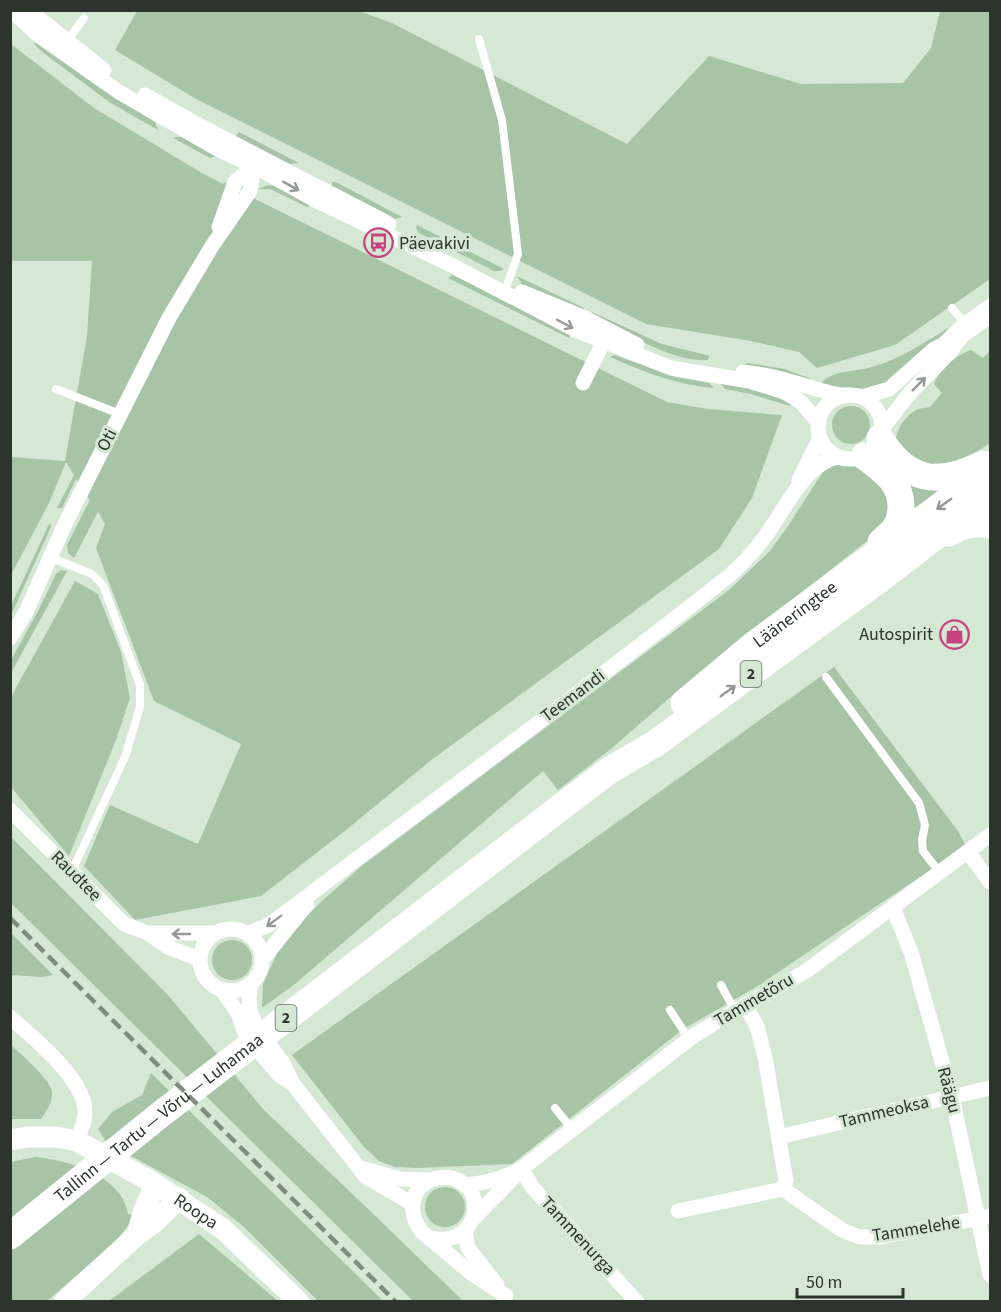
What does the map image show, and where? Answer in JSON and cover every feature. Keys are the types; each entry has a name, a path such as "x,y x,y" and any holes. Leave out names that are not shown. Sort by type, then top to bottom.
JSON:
{"highway":[{"path":"866,445 914,473 938,478 955,476 990,461"},
{"path":"858,567 897,525 901,515 901,499 897,487 866,445"},
{"name":"Lääneringtee","path":"565,804 610,770 752,646 990,469"},
{"name":"Lääneringtee","path":"610,770 656,743 888,573 990,494"},
{"path":"888,573 956,529 981,523 990,525"},
{"name":"Tallinn — Tartu — Võru — Luhamaa","path":"10,1236 161,1114 565,804"}],"street":[{"path":"11,10 37,34 119,92 223,152 257,161 671,368 749,381 782,391 800,401 820,430 824,446 866,445 881,419 871,402 862,397"},
{"path":"28,10 96,65 257,161 317,201 449,264 578,331 607,336 686,365 775,376 810,389 842,396"},
{"name":"Oti","path":"10,638 26,612 49,558 169,318 212,246 234,182 257,161"},
{"name":"Teemandi","path":"794,494 820,430 825,408 832,401 842,396 862,397 889,389 934,349 990,316"},
{"name":"Teemandi","path":"248,933 267,926 332,878 661,630 733,572 763,539 794,494 819,464 866,445 910,393 950,353 965,329"},
{"path":"583,383 607,336"},
{"name":"Raudtee","path":"10,810 124,924 148,933 168,947 199,959"},
{"name":"Tammetõru","path":"469,1226 508,1186 521,1169 689,1039 805,972 990,835"},
{"path":"968,852 990,882"},
{"name":"Teemandi","path":"262,960 292,922 332,878"},
{"name":"Räägu","path":"893,908 911,952 985,1217 990,1275"},
{"name":"Raudtee","path":"148,933 214,933 231,928 248,933"},
{"path":"214,933 206,940 199,959 205,979 222,990 232,991 243,989 251,984 261,969 259,945 248,933"},
{"path":"251,984 250,1011 258,1030 283,1064 293,1084 366,1177 412,1204"},
{"path":"222,990 238,1013 246,1036 279,1075 293,1084"},
{"path":"678,1211 783,1189 786,1181 765,1057 757,1026 740,1008"},
{"path":"10,1017 69,1074 81,1094 85,1114 77,1141 56,1137 27,1137 10,1140"},
{"name":"Tammeoksa","path":"778,1137 990,1088"},
{"name":"Roopa","path":"77,1141 179,1198 223,1229 299,1302"},
{"path":"360,1168 401,1179 430,1180 448,1177 464,1185 474,1201 466,1243 471,1254 508,1299"},
{"name":"Tammetõru","path":"464,1185 488,1182 521,1169"},
{"name":"Tammenurga","path":"521,1169 533,1188 637,1302"},
{"path":"430,1180 422,1186 412,1204 416,1224 422,1232 471,1273 508,1299"},
{"path":"137,1234 155,1184"},
{"name":"Tammelehe","path":"783,1189 843,1230 860,1237 881,1237 985,1217"},
{"path":"64,1302 179,1198"},
{"path":"431,1238 449,1240 469,1226"}],"lane":[{"path":"67,41 84,18"},
{"path":"479,39 502,120 518,254 507,285"},
{"path":"952,308 965,329 990,302"},
{"path":"56,388 120,414"},
{"path":"49,558 92,574 103,585 140,685 140,707 124,757 72,871"},
{"path":"825,677 919,803 925,825 923,851 940,873"},
{"path":"721,985 740,1008"},
{"path":"670,1010 689,1039"},
{"path":"555,1108 572,1129"}],"green space":[{"path":"137,11 359,11 392,23 627,144 709,56 801,84 903,83 931,48 940,11 990,11 990,279 895,345 817,368 799,352 751,341 646,324 196,99 115,50"},
{"path":"34,42 100,88 155,122 158,130 109,102 45,54"},
{"path":"11,44 94,108 202,173 223,184 226,182 226,185 252,198 667,402 708,409 782,415 752,498 719,549 430,761 261,896 135,920 84,866 110,805 198,844 241,744 154,701 96,548 105,524 98,512 74,558 68,553 67,545 90,500 76,479 62,508 57,508 74,475 66,462 49,503 11,575 11,457 65,461 87,336 92,261 11,261"},
{"path":"239,132 299,163 290,164 236,136"},
{"path":"181,137 215,156 210,158 173,138"},
{"path":"332,182 402,217 394,219 332,186"},
{"path":"268,185 311,205 307,207 270,189 258,189"},
{"path":"417,225 504,269 494,271 419,233"},
{"path":"453,275 543,319 570,335 569,338 448,278"},
{"path":"517,276 584,308 583,311 523,286"},
{"path":"592,312 662,344 710,356 708,360 694,360 664,351 618,329"},
{"path":"948,328 946,334 885,385 867,389 820,385 824,380 836,374 866,369 892,360"},
{"path":"971,350 983,358 990,351 990,443 966,457 947,464 920,463 893,444 901,424 918,409 930,407 942,393 934,384 940,373 954,359"},
{"path":"614,355 676,377 709,383 714,388 660,377 610,357"},
{"path":"748,363 785,369 809,378 810,381 768,369 737,367"},
{"path":"719,382 751,388 792,403 790,406 725,389"},
{"path":"851,406 865,411 870,425 865,439 851,444 837,439 832,425 837,411"},
{"path":"844,463 858,466 891,492 887,519 877,533 688,682 612,748 558,790 543,771 295,984 262,1008 263,984 280,947 291,932 323,900 363,865 729,590 770,551 823,472 832,466"},
{"path":"904,477 949,485 913,513"},
{"path":"50,522 51,527 11,615 11,606"},
{"path":"61,570 67,571 11,673 11,660 56,574"},
{"path":"75,581 98,594 121,652 130,698 116,740 69,856 11,787 11,697"},
{"path":"834,667 958,831 966,846 756,987 682,1030 512,1164 395,1167 379,1161 364,1147 292,1055"},
{"path":"10,836 167,994 263,1109 463,1301 413,1301 11,903"},
{"path":"11,933 53,975 42,977 13,975 11,977"},
{"path":"232,940 240,941 246,946 251,952 251,968 246,974 240,979 232,980 224,979 218,974 213,968 212,960 213,952 218,946 224,941"},
{"path":"11,1045 39,1071 51,1088 51,1100 41,1119 11,1119"},
{"path":"151,1073 383,1301 318,1301 244,1227 207,1197 107,1143 98,1129 112,1112 142,1095"},
{"path":"35,1157 63,1162 92,1172 116,1189 124,1201 128,1214 136,1215 115,1242 47,1301 11,1302 11,1162"},
{"path":"445,1187 459,1193 465,1207 459,1221 445,1227 431,1221 425,1207 431,1193"},
{"path":"199,1234 278,1301 109,1301"}],"railway":[{"path":"10,918 396,1302"}],"place":[{"name":"Päevakivi","path":"378,243"},
{"name":"Autospirit","path":"954,634"}]}
